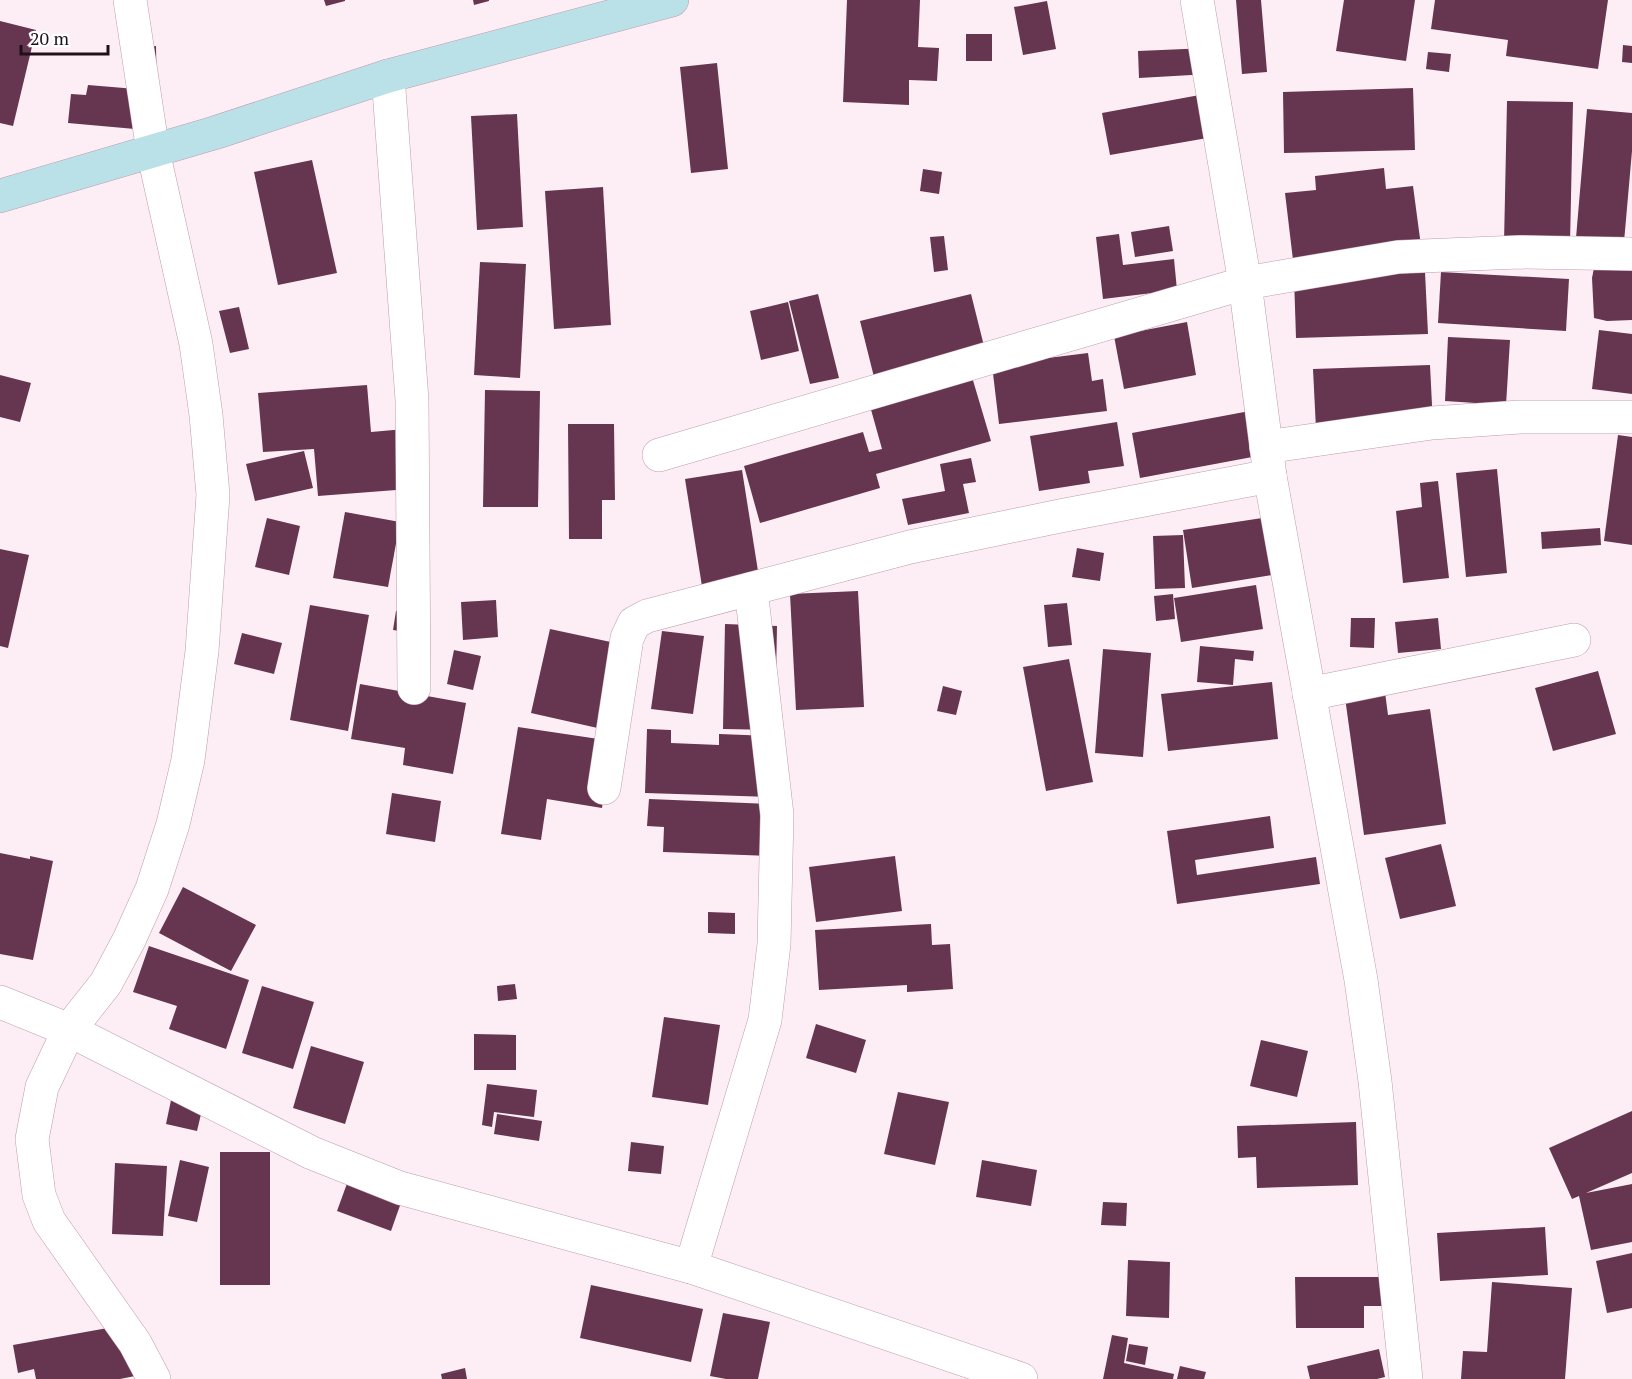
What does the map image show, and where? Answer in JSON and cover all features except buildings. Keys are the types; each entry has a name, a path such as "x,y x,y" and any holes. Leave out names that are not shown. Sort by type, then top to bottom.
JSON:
{"street":[{"path":"130,0 153,151 196,344 206,416 213,495 202,651 188,760 173,824 152,889 106,983 69,1030 42,1087 32,1139 39,1195 49,1221 135,1343 154,1379"},
{"path":"0,196 214,133 595,10 672,0"},
{"path":"1197,0 1245,283 1268,462 1361,980 1376,1081 1406,1379"},
{"path":"388,76 412,400 414,688"},
{"path":"659,455 1245,283 1398,257 1519,252 1632,254"},
{"path":"604,788 627,638 634,623 647,616 910,547 1060,516 1268,462 1443,422 1520,417 1632,417"},
{"path":"691,1266 765,1020 774,944 777,815 751,589"},
{"path":"1309,694 1574,640"},
{"path":"0,1002 69,1030 312,1153 400,1188 691,1266 1021,1379"}]}
